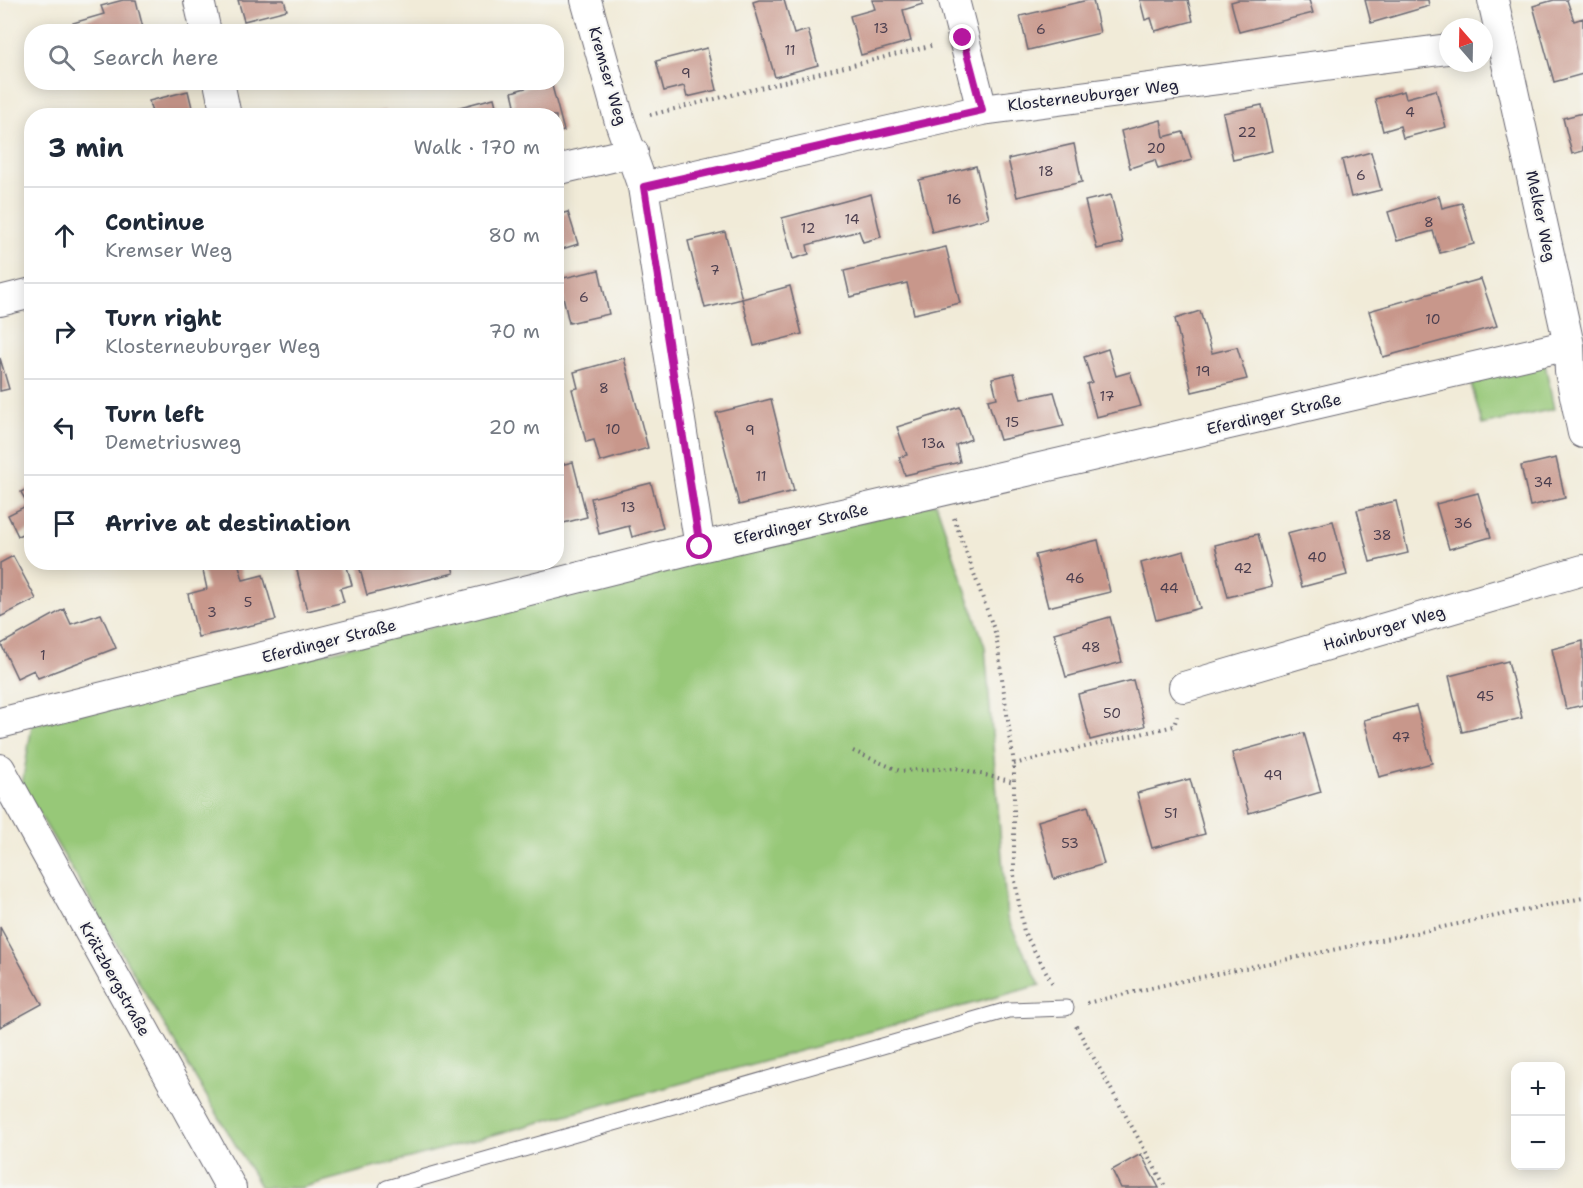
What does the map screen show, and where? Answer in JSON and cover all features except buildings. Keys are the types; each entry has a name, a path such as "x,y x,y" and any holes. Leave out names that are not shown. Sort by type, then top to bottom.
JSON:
{"street":[{"name":"Kremser Weg","path":"585,0 620,122 633,152"},
{"path":"954,0 982,110"},
{"name":"Melker Weg","path":"1493,0 1493,18"},
{"path":"199,1 204,24"},
{"name":"Melker Weg","path":"1493,43 1569,345 1570,372 1583,433"},
{"name":"Klosterneuburger Weg","path":"644,187 982,110 1439,50"},
{"path":"221,90 224,108"},
{"path":"564,168 633,152 644,187 700,547"},
{"path":"0,301 24,295"},
{"name":"Eferdinger Straße","path":"0,723 700,547 1569,345"},
{"name":"Hainburger Weg","path":"1184,687 1583,570"},
{"name":"Krätzbergstraße","path":"0,770 231,1188"}],"lane":[{"path":"387,1188 1008,1010 1066,1008"}],"path":[{"path":"620,122 963,38"},
{"path":"944,491 996,635 1014,765 1014,874 1024,932 1166,1188"},
{"path":"1014,765 1174,726 1184,687"},
{"path":"853,752 900,771 956,768 1014,782"},
{"path":"1066,1008 1168,984 1583,898"}],"green space":[{"path":"1545,364 1554,409 1482,425 1470,379"},
{"path":"936,503 985,647 1007,918 1040,985 300,1188 261,1188 22,785 32,725"}],"route":[{"path":"700,547 644,187 982,110 963,38"}]}
